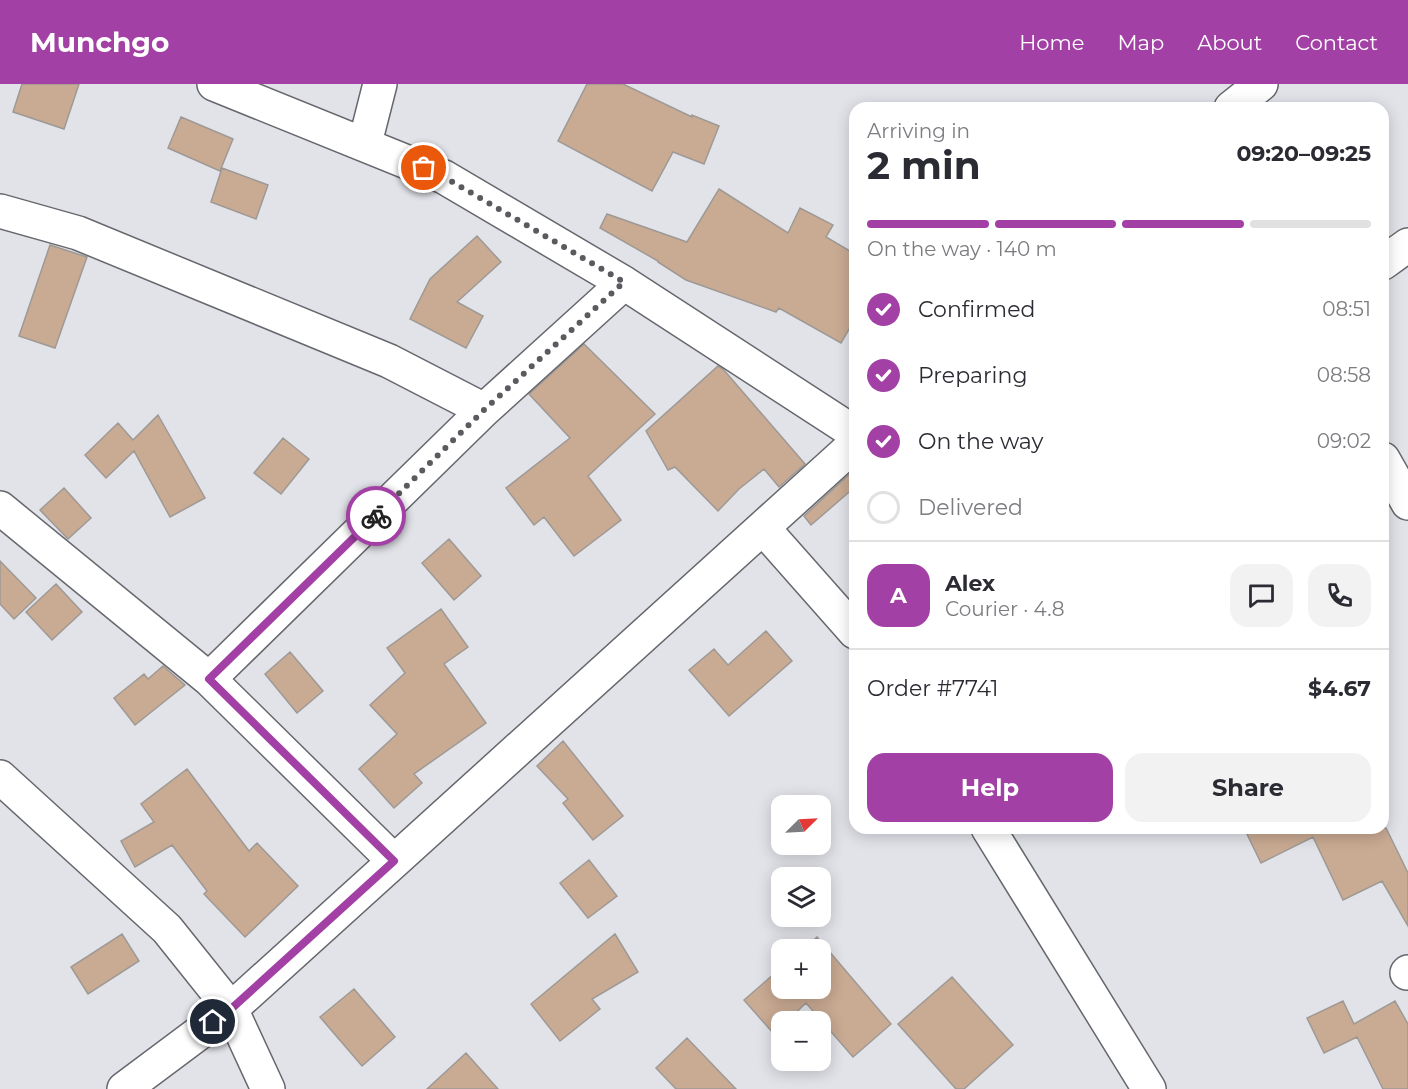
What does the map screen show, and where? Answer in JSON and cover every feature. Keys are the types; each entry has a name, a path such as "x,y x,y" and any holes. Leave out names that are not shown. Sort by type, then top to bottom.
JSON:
{"street":[{"path":"214,84 365,143 444,177 624,282 849,429"},
{"path":"365,143 380,84"},
{"path":"1238,102 1261,84"},
{"path":"0,211 89,237 389,361 484,410"},
{"path":"1389,259 1408,245"},
{"path":"209,679 484,410 624,282"},
{"path":"124,1089 231,1009 849,449"},
{"path":"1389,469 1406,496"},
{"path":"0,508 209,679 394,861"},
{"path":"763,528 849,625"},
{"path":"4,788 167,929 231,1009 268,1089"},
{"path":"992,834 1149,1089"}],"building":[{"path":"22,84 79,84 64,129 13,112"},
{"path":"587,84 623,84 692,117 692,115 719,126 704,164 673,152 652,191 558,141"},
{"path":"181,117 233,139 220,171 168,148"},
{"path":"222,168 268,185 256,219 211,202"},
{"path":"719,189 788,233 800,208 833,225 826,237 849,250 849,329 841,343 779,308 776,312 686,280 600,228 607,214 687,242"},
{"path":"477,236 501,262 457,302 483,316 466,348 410,319 430,279"},
{"path":"50,245 87,257 55,348 19,336"},
{"path":"584,344 655,414 588,476 621,520 574,556 544,517 534,525 506,488 570,438 529,394"},
{"path":"718,366 805,464 779,487 764,469 739,489 718,511 675,467 668,470 646,431"},
{"path":"158,415 205,498 170,517 134,451 106,478 85,455 118,423 133,440"},
{"path":"283,438 309,459 281,494 254,473"},
{"path":"849,475 849,492 811,525 804,516"},
{"path":"64,488 91,518 68,539 40,510"},
{"path":"449,539 481,576 454,600 422,563"},
{"path":"0,561 36,598 14,619 0,604"},
{"path":"56,584 82,612 52,640 26,612"},
{"path":"441,609 468,647 444,664 486,723 414,774 422,783 394,808 359,769 397,734 370,705 405,673 387,648"},
{"path":"766,631 792,661 729,716 689,670 714,649 728,665"},
{"path":"290,652 323,691 297,713 265,674"},
{"path":"163,666 185,685 135,725 114,698 144,674 148,679"},
{"path":"563,741 623,816 593,840 563,803 568,799 537,766"},
{"path":"187,769 249,851 257,843 298,886 245,937 204,894 207,891 172,845 135,867 121,841 154,822 141,804"},
{"path":"1247,834 1389,834 1408,873 1408,926 1382,881 1343,900 1313,837 1261,863"},
{"path":"589,860 617,896 588,918 560,883"},
{"path":"122,934 139,961 88,994 71,967"},
{"path":"615,934 638,972 592,999 600,1009 560,1041 531,1004"},
{"path":"831,953 891,1024 853,1057 831,1032 831,1011 813,1011 806,1003 798,1011 771,1011 771,1031 744,1000 771,977 771,999 831,999"},
{"path":"952,977 1013,1045 964,1089 956,1089 898,1024"},
{"path":"354,989 395,1037 362,1066 320,1017"},
{"path":"1343,1001 1354,1024 1395,1001 1408,1024 1408,1089 1383,1089 1357,1037 1324,1053 1307,1018"},
{"path":"687,1038 736,1089 676,1089 656,1068"},
{"path":"466,1053 498,1089 427,1089"}],"way so far":[{"path":"376,516 484,410 624,282 444,177 424,168"}],"route":[{"path":"213,1022 231,1009 394,861 209,679 376,516"}]}
